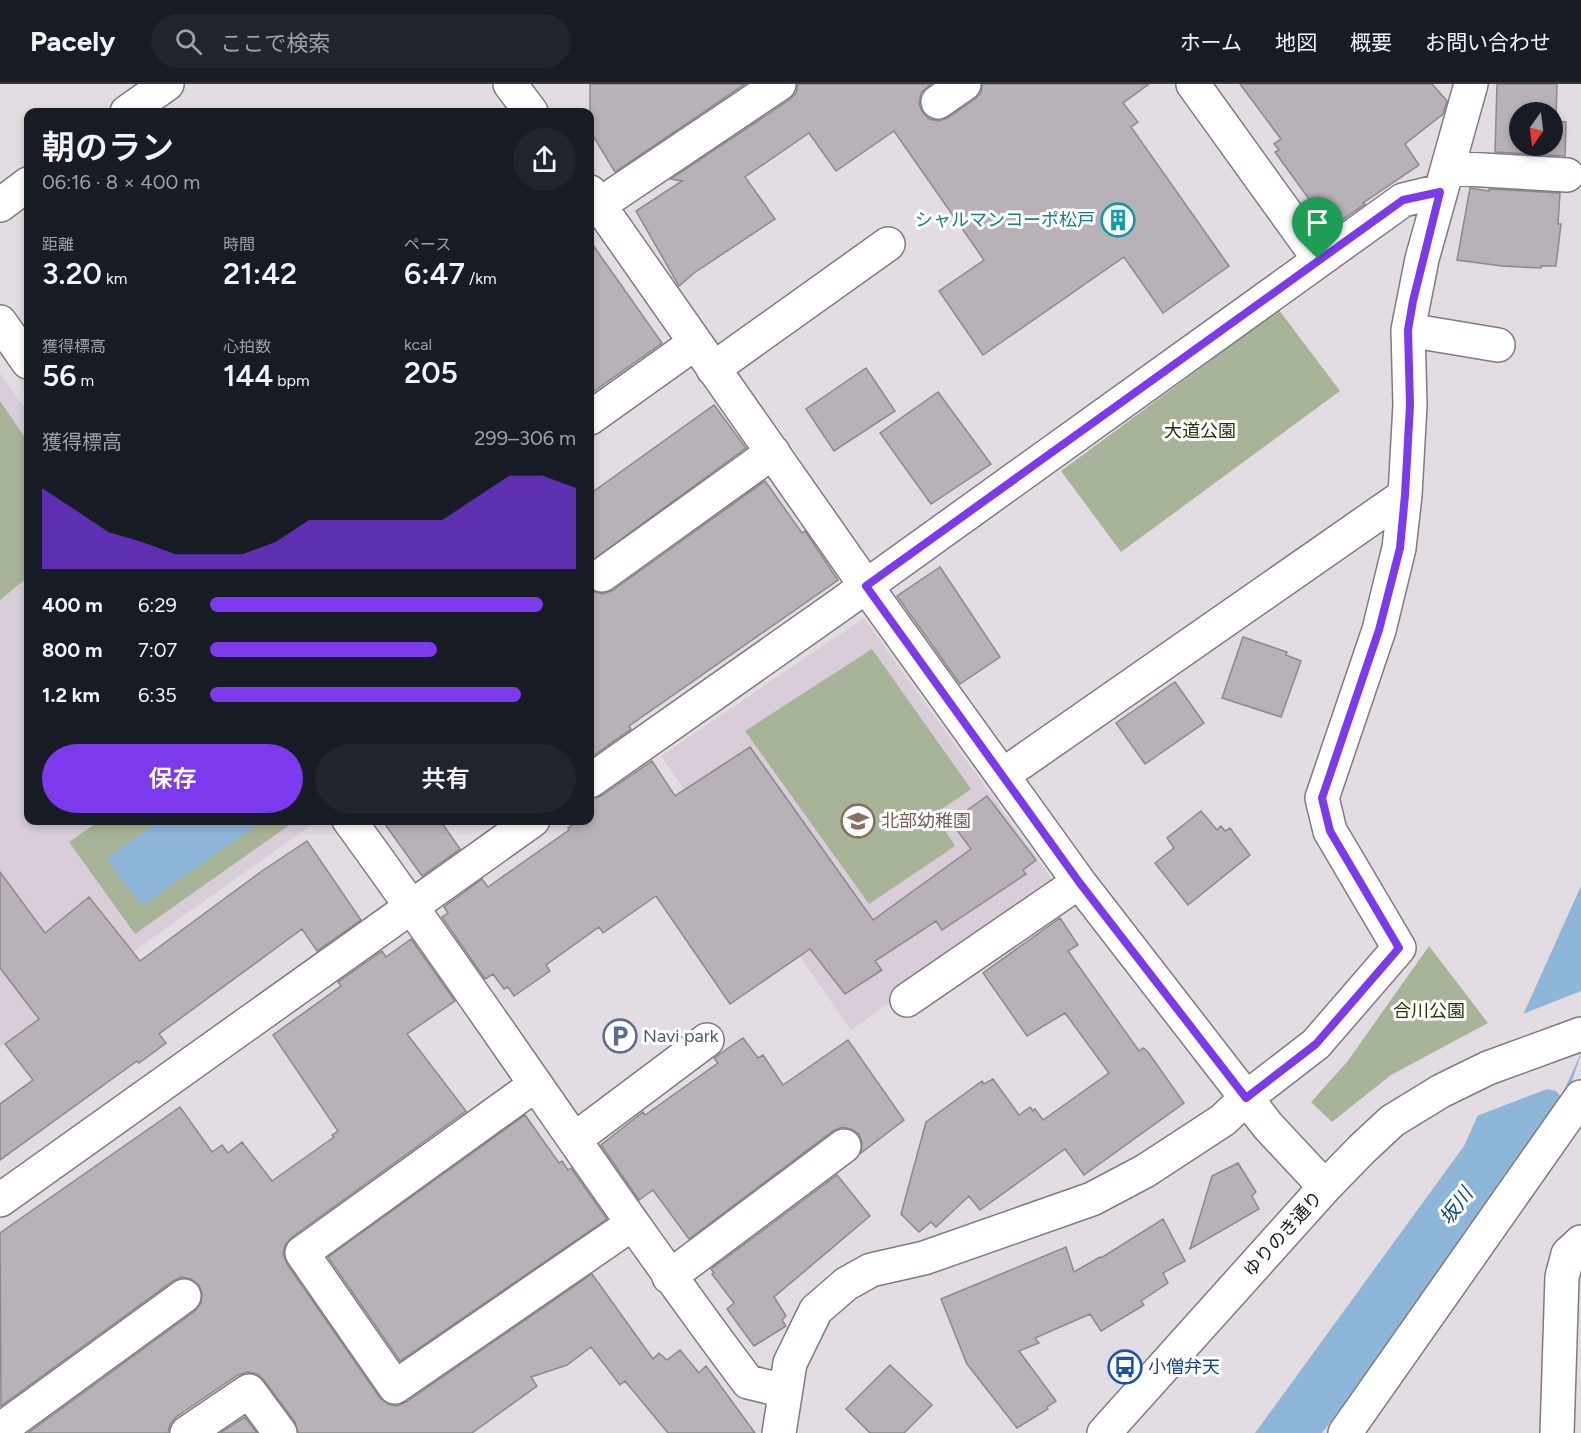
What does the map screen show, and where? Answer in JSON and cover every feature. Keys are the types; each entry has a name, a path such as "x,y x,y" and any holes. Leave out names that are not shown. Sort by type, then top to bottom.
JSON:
{"street":[{"path":"133,108 167,84"},
{"path":"510,84 528,108"},
{"path":"779,84 594,198 866,586 1079,882 1268,1126 1325,1187"},
{"path":"1193,84 1318,259"},
{"path":"779,1433 790,1364 816,1310 846,1284 871,1270 924,1258 1092,1199 1145,1171 1223,1120 1246,1098 1316,1044 1399,948 1330,831 1322,798 1379,630 1400,548 1410,405 1408,330 1418,280 1471,84"},
{"path":"594,778 866,586 1403,200 1444,180 1567,174"},
{"path":"0,205 24,187"},
{"path":"594,416 704,356 888,244"},
{"path":"0,322 24,356"},
{"path":"1408,330 1498,345"},
{"path":"602,575 773,452"},
{"path":"1003,775 1405,495"},
{"path":"353,825 575,1139 669,1277 748,1382 785,1391"},
{"path":"0,1200 526,825"},
{"path":"907,1000 1079,882"},
{"name":"ゆりのき通り","path":"1104,1433 1325,1187 1392,1122 1441,1091 1488,1068 1581,1034"},
{"path":"575,1139 707,1040"},
{"path":"535,1085 302,1253 395,1387 632,1224"},
{"path":"1345,1433 1581,1097"},
{"path":"669,1277 844,1146"},
{"path":"1557,1433 1569,1361 1562,1277 1568,1254 1581,1242"},
{"path":"0,1430 184,1296"},
{"path":"187,1433 249,1391 280,1433"}],"shaded area":[{"path":"0,373 24,407 24,825 311,825 0,1046"},
{"name":"北部幼稚園","path":"864,618 1056,885 851,1030 661,756"}],"green space":[{"name":"大道公園","path":"1279,310 1340,391 1121,552 1061,471"},
{"path":"0,401 24,436 24,580 0,600"},
{"path":"872,649 971,789 935,814 955,846 869,904 745,731"},
{"path":"93,825 289,825 135,934 69,842"},
{"name":"合川公園","path":"1429,946 1488,1023 1391,1075 1332,1122 1311,1102 1347,1062"}],"water":[{"path":"154,825 256,825 142,906 106,858"},
{"name":"坂川","path":"1581,886 1581,1054 1567,1096 1392,1343 1322,1433 1255,1433 1464,1146"}],"pier":[{"path":"1581,991 1581,1053 1561,1097 1556,1091 1547,1089 1474,1117 1520,1015"}],"building":[{"path":"590,84 745,84 615,172 594,138 594,108 590,108"},
{"path":"798,84 931,84 921,93 919,104 929,119 939,121 949,117 975,99 981,93 982,84 1149,84 1123,103 1138,122 1131,127 1229,266 1163,313 1124,257 983,355 939,291 984,260 894,131 836,171 809,133 745,177 775,219 694,273 679,286 636,211 682,181 671,179 789,100 796,93"},
{"path":"1240,84 1432,84 1447,101 1443,114 1405,144 1419,165 1339,222 1336,217 1327,224 1275,152 1279,150 1274,144 1281,139"},
{"path":"1497,84 1557,84 1557,102 1509,102 1509,153 1495,152"},
{"path":"1563,122 1566,122 1565,156 1563,156"},
{"path":"1470,188 1489,191 1489,189 1560,193 1558,224 1561,224 1556,266 1541,266 1541,268 1502,266 1457,260"},
{"path":"594,247 662,343 594,391"},
{"path":"866,368 895,411 834,451 806,409"},
{"path":"938,392 991,464 931,504 880,433"},
{"path":"714,405 746,448 594,559 594,491"},
{"path":"765,481 802,533 805,531 838,580 629,726 631,729 594,755 594,591 603,594 613,590"},
{"path":"940,567 1000,657 960,684 897,596"},
{"path":"1243,637 1287,652 1286,655 1301,661 1281,717 1222,698"},
{"path":"1175,682 1204,723 1145,764 1116,723"},
{"path":"750,747 873,920 971,849 951,822 987,796 1036,860 1023,870 1026,874 942,930 936,921 875,961 882,970 845,994 810,949 730,1004 656,896 603,933 599,927 546,965 550,971 514,996 508,987 504,989 493,974 485,979 442,917 448,913 444,907 482,879 488,887 569,830 568,828 572,825 594,825 594,798 601,796 652,761 675,796"},
{"path":"1201,811 1217,830 1221,826 1225,831 1230,828 1250,855 1188,905 1155,863 1174,848 1167,838"},
{"path":"386,825 443,825 460,849 422,876"},
{"path":"307,841 361,920 317,951 302,929 159,1034 166,1043 139,1063 137,1061 0,1160 0,1104 33,1080 5,1044 39,1019 0,968 0,872 45,933 89,897 140,961 262,871"},
{"path":"1060,918 1078,945 1068,951 1139,1051 1143,1048 1148,1052 1184,1103 1084,1175 1065,1149 980,1210 969,1196 936,1227 931,1222 919,1232 901,1214 926,1122 982,1081 984,1084 993,1079 1019,1115 1030,1107 1033,1111 1035,1109 1043,1120 1109,1073 1065,1013 1027,1036 983,973"},
{"path":"411,939 455,1001 407,1034 466,1111 291,1238 285,1245 283,1254 287,1264 380,1398 388,1404 397,1406 406,1402 592,1274 653,1359 659,1353 667,1360 680,1350 699,1373 706,1366 755,1433 668,1433 625,1381 620,1385 591,1347 567,1365 531,1377 537,1386 472,1433 298,1433 295,1422 264,1380 257,1374 248,1372 238,1375 176,1417 170,1424 168,1433 28,1433 195,1311 201,1303 202,1293 199,1285 191,1279 181,1277 173,1281 1,1406 0,1233 180,1107 212,1152 222,1145 228,1153 242,1142 272,1181 334,1137 332,1135 338,1131 273,1035 341,986 338,982 382,951 386,957"},
{"path":"743,1038 758,1058 763,1055 783,1085 848,1040 904,1120 861,1153 862,1143 859,1134 842,1127 833,1131 689,1239 653,1190 639,1200 601,1145 643,1112 645,1115 718,1063 714,1058"},
{"path":"525,1115 559,1163 562,1161 568,1170 571,1168 607,1219 400,1361 328,1257"},
{"path":"1238,1163 1256,1192 1252,1196 1259,1209 1190,1249 1212,1176"},
{"path":"837,1175 870,1216 774,1297 786,1316 782,1320 786,1326 754,1346 727,1309 734,1303 712,1274 714,1273 711,1269"},
{"path":"1163,1219 1185,1261 1163,1273 1168,1283 1141,1301 1144,1305 1101,1331 1090,1314 1035,1338 1039,1343 1019,1351 1056,1401 1047,1407 1048,1409 1017,1428 967,1364 941,1299 1066,1247 1074,1272"},
{"path":"890,1365 932,1405 904,1433 870,1433 846,1409"},
{"path":"245,1417 257,1433 220,1433"}],"place":[{"name":"シャルマンコーポ松戸","path":"1118,220"},
{"name":"北部幼稚園","path":"858,821"},
{"name":"Navi park","path":"620,1036"},
{"name":"小僧弁天","path":"1125,1367"}],"route":[{"path":"1440,192 1422,259 1408,330 1410,405 1400,548 1379,630 1322,798 1330,831 1399,948 1316,1044 1246,1098 1079,882 866,586 1318,259 1403,200 1440,192"}]}
